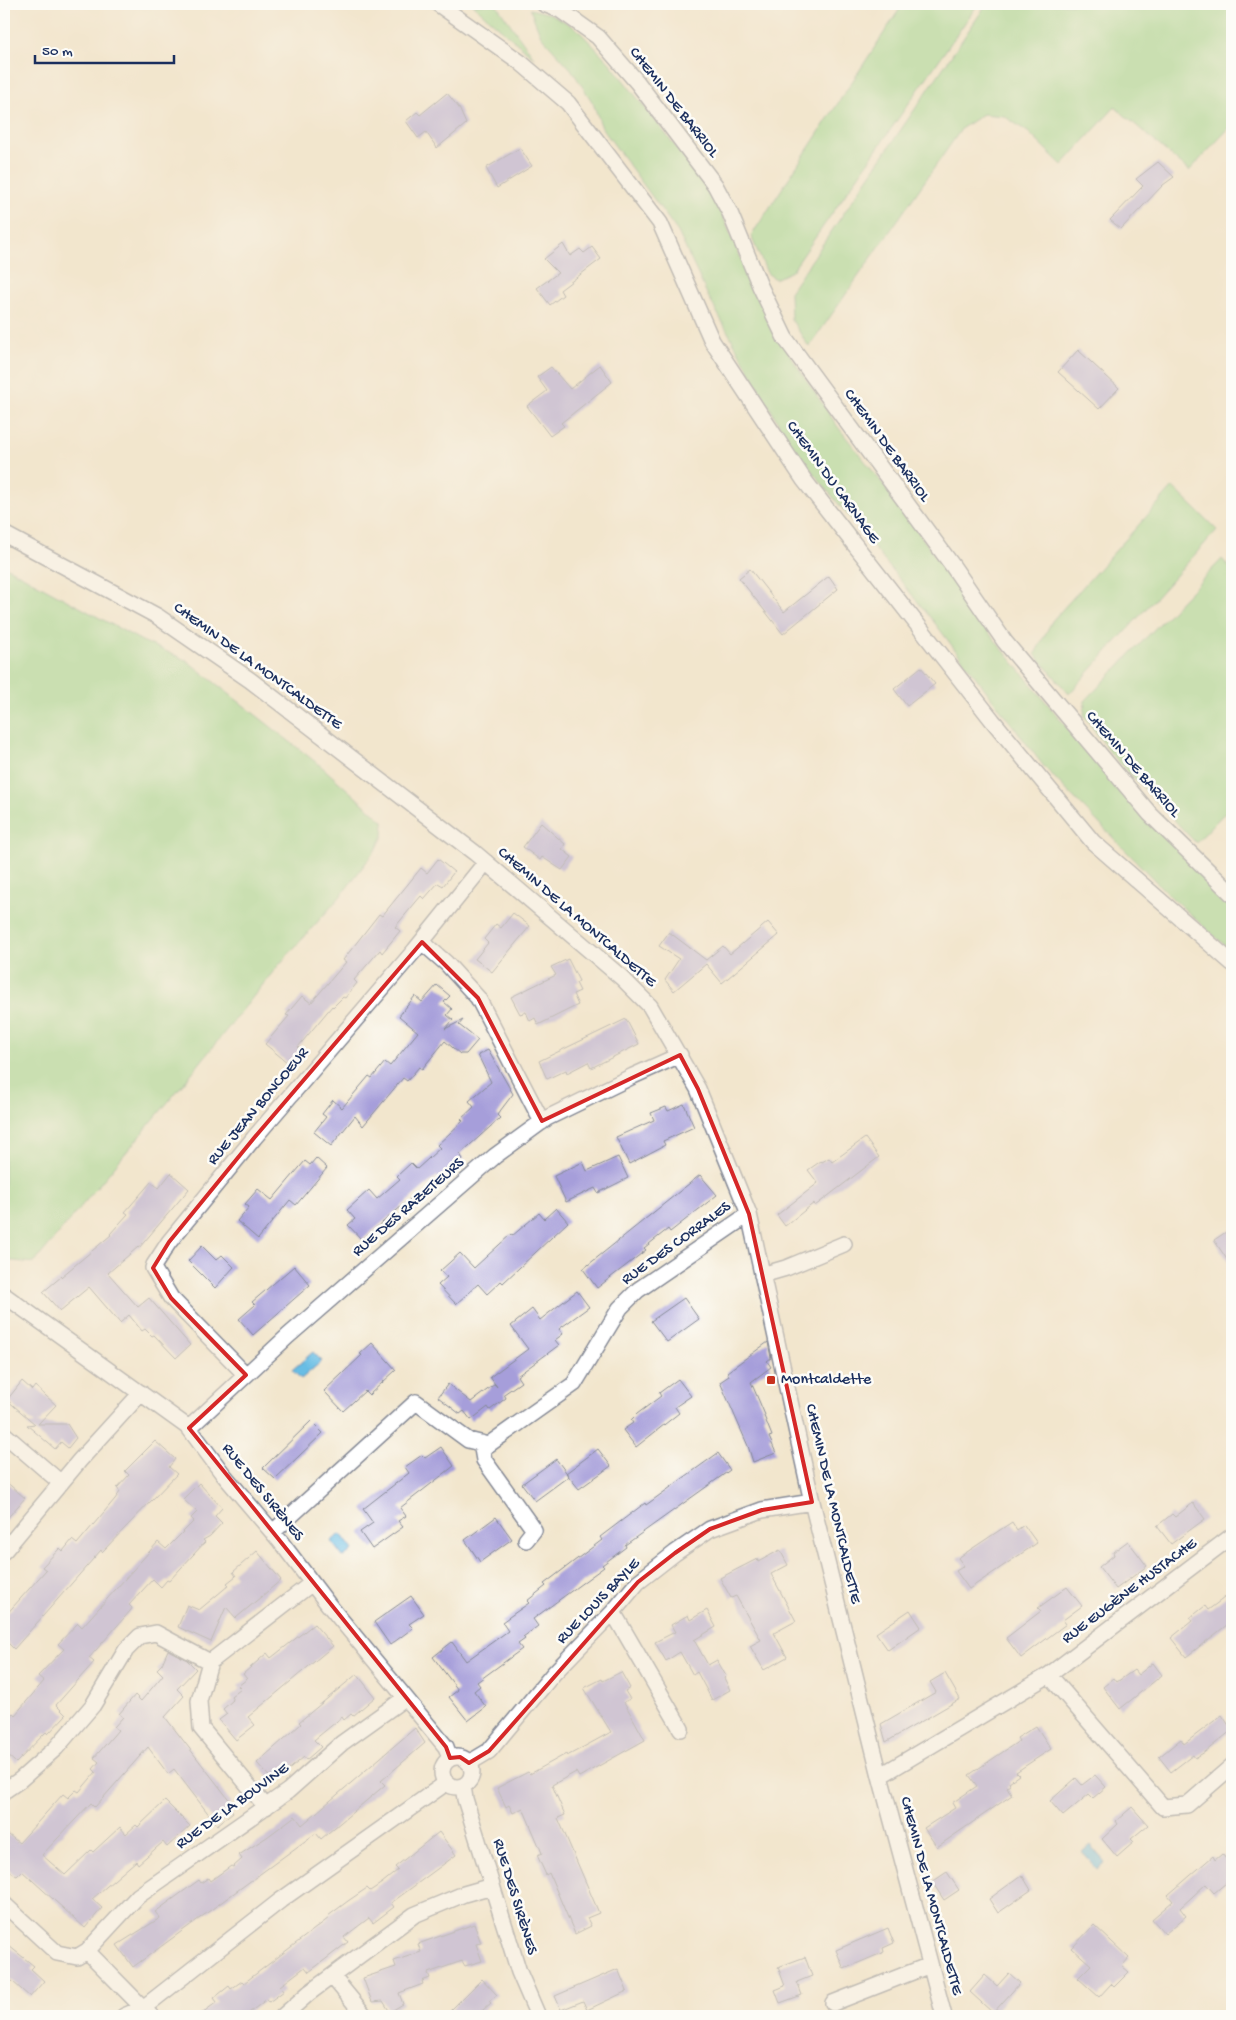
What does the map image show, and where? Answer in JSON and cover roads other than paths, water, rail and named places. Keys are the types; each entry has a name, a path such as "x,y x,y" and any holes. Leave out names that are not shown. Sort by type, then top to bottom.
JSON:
{"street":[{"name":"CHEMIN DU CARNAGE","path":"438,4 520,62 568,104 660,223 712,341 804,480 993,720 1093,842 1232,963"},
{"name":"CHEMIN DE BARRIOL","path":"544,4 560,10 598,37 637,82 715,185 730,213 760,286 785,338 952,565 1005,642 1150,814 1232,894"},
{"name":"CHEMIN DE LA MONTCALDETTE","path":"4,534 157,616 250,680 486,862 622,978 650,1006 698,1088 749,1214 812,1502 880,1776 944,2016"},
{"name":"RUE JEAN BONCOEUR","path":"246,1375 171,1298 153,1268 154,1265 168,1242 254,1138 422,942 486,862"},
{"path":"422,942 446,963 478,998 542,1122"},
{"name":"RUE DES RAZETEURS","path":"189,1428 246,1375 487,1163 542,1122 633,1076 680,1055"},
{"name":"RUE DES CORRALES","path":"481,1443 488,1445 574,1384 620,1308 638,1290 749,1214"},
{"path":"762,1275 786,1268 844,1244"},
{"name":"RUE DES SIRÈNES","path":"4,1295 189,1428 223,1474 272,1532 404,1698 446,1747 450,1758"},
{"path":"4,1551 60,1483 141,1394"},
{"path":"272,1532 416,1402 468,1440 481,1443 484,1460 534,1530 526,1540"},
{"path":"4,1434 60,1483"},
{"name":"RUE LOUIS BAYLE","path":"469,1763 489,1751 554,1673 613,1612 638,1582 710,1528 762,1510 812,1502"},
{"name":"RUE EUGÈNE HUSTACHE","path":"880,1776 1049,1675 1232,1536"},
{"path":"266,1807 201,1728 198,1701 210,1662 312,1583"},
{"path":"613,1612 681,1729"},
{"path":"4,1791 20,1780 56,1748 93,1706 126,1650 140,1636 156,1633 210,1662"},
{"path":"1049,1675 1163,1807 1187,1805 1232,1766"},
{"name":"RUE DE LA BOUVINE","path":"87,1951 138,1896 288,1791 342,1743 404,1698"},
{"path":"460,1757 469,1763 472,1775 467,1784 454,1787 446,1783 441,1770 446,1760 460,1757"},
{"path":"124,2016 144,2014 281,1900 446,1783"},
{"name":"RUE DES SIRÈNES","path":"463,1786 465,1800 519,1972 538,2016"},
{"path":"283,2016 332,1976 414,1915 464,1894 492,1886"},
{"path":"4,1904 57,1953 77,1957 87,1951 144,2014"},
{"path":"833,2003 930,1965"},
{"path":"332,1976 364,2016"}],"water":[{"path":"313,1352 322,1361 301,1379 292,1370"},
{"path":"341,1534 353,1550 343,1557 331,1541"},
{"path":"1090,1845 1105,1862 1097,1869 1082,1852"}],"place":[{"name":"Montcaldette","path":"771,1380"}]}
